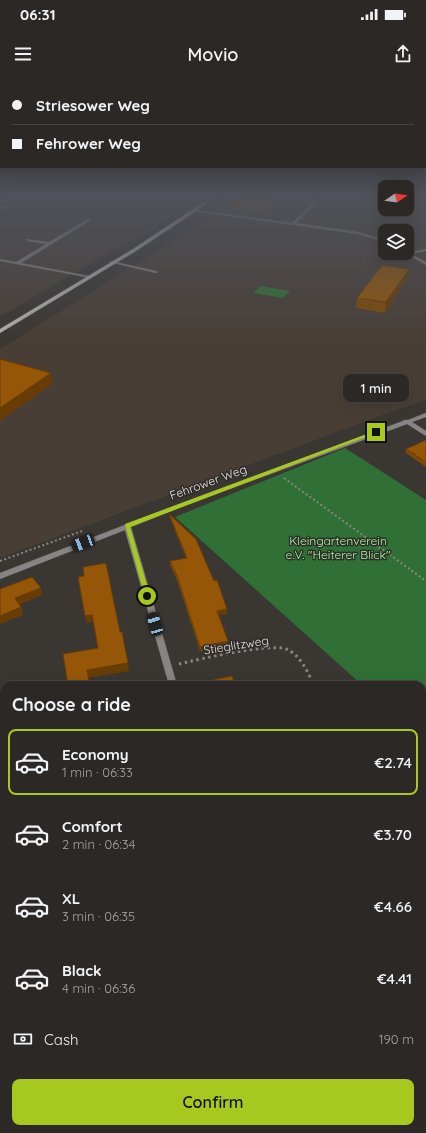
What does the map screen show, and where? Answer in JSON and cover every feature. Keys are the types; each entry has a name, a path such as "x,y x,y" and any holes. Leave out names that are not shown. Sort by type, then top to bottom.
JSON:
{"main road":[{"path":"0,331 138,246"}],"street":[{"path":"17,264 44,246"},
{"path":"414,252 426,250"},
{"path":"414,257 426,264"},
{"path":"0,260 89,277"},
{"path":"113,262 156,272"},
{"name":"Fehrower Weg","path":"0,576 273,470 426,415"},
{"path":"406,422 426,434"},
{"path":"127,526 172,681"}],"path":[{"path":"273,470 426,581"},
{"name":"Stieglitzweg","path":"167,666 268,647 286,649 304,665 312,681"}],"shaded area":[{"path":"0,246 122,246 72,274 0,317"},
{"path":"165,246 378,246 378,260 414,260 414,246 426,246 426,400 0,558 0,349"}],"green space":[{"path":"261,286 290,291 283,298 253,293"},
{"name":"Kleingartenverein e.V. \"Heiterer Blick\"","path":"345,448 426,500 426,681 358,681 175,517"}],"building":[{"path":"382,265 409,269 386,302 357,298"},
{"path":"0,359 51,373 0,408"},
{"path":"426,440 426,462 406,449"},
{"path":"169,514 196,539 214,581 217,580 227,609 217,611 228,641 200,647 177,576 170,561 187,558"},
{"path":"106,563 128,663 87,670 89,681 67,681 63,654 98,648 92,615 85,616 78,577 84,576 83,567"},
{"path":"32,577 41,588 15,598 21,607 0,616 0,589"},
{"path":"232,676 234,681 212,681"}],"route":[{"path":"147,596 127,526 376,432"}]}
